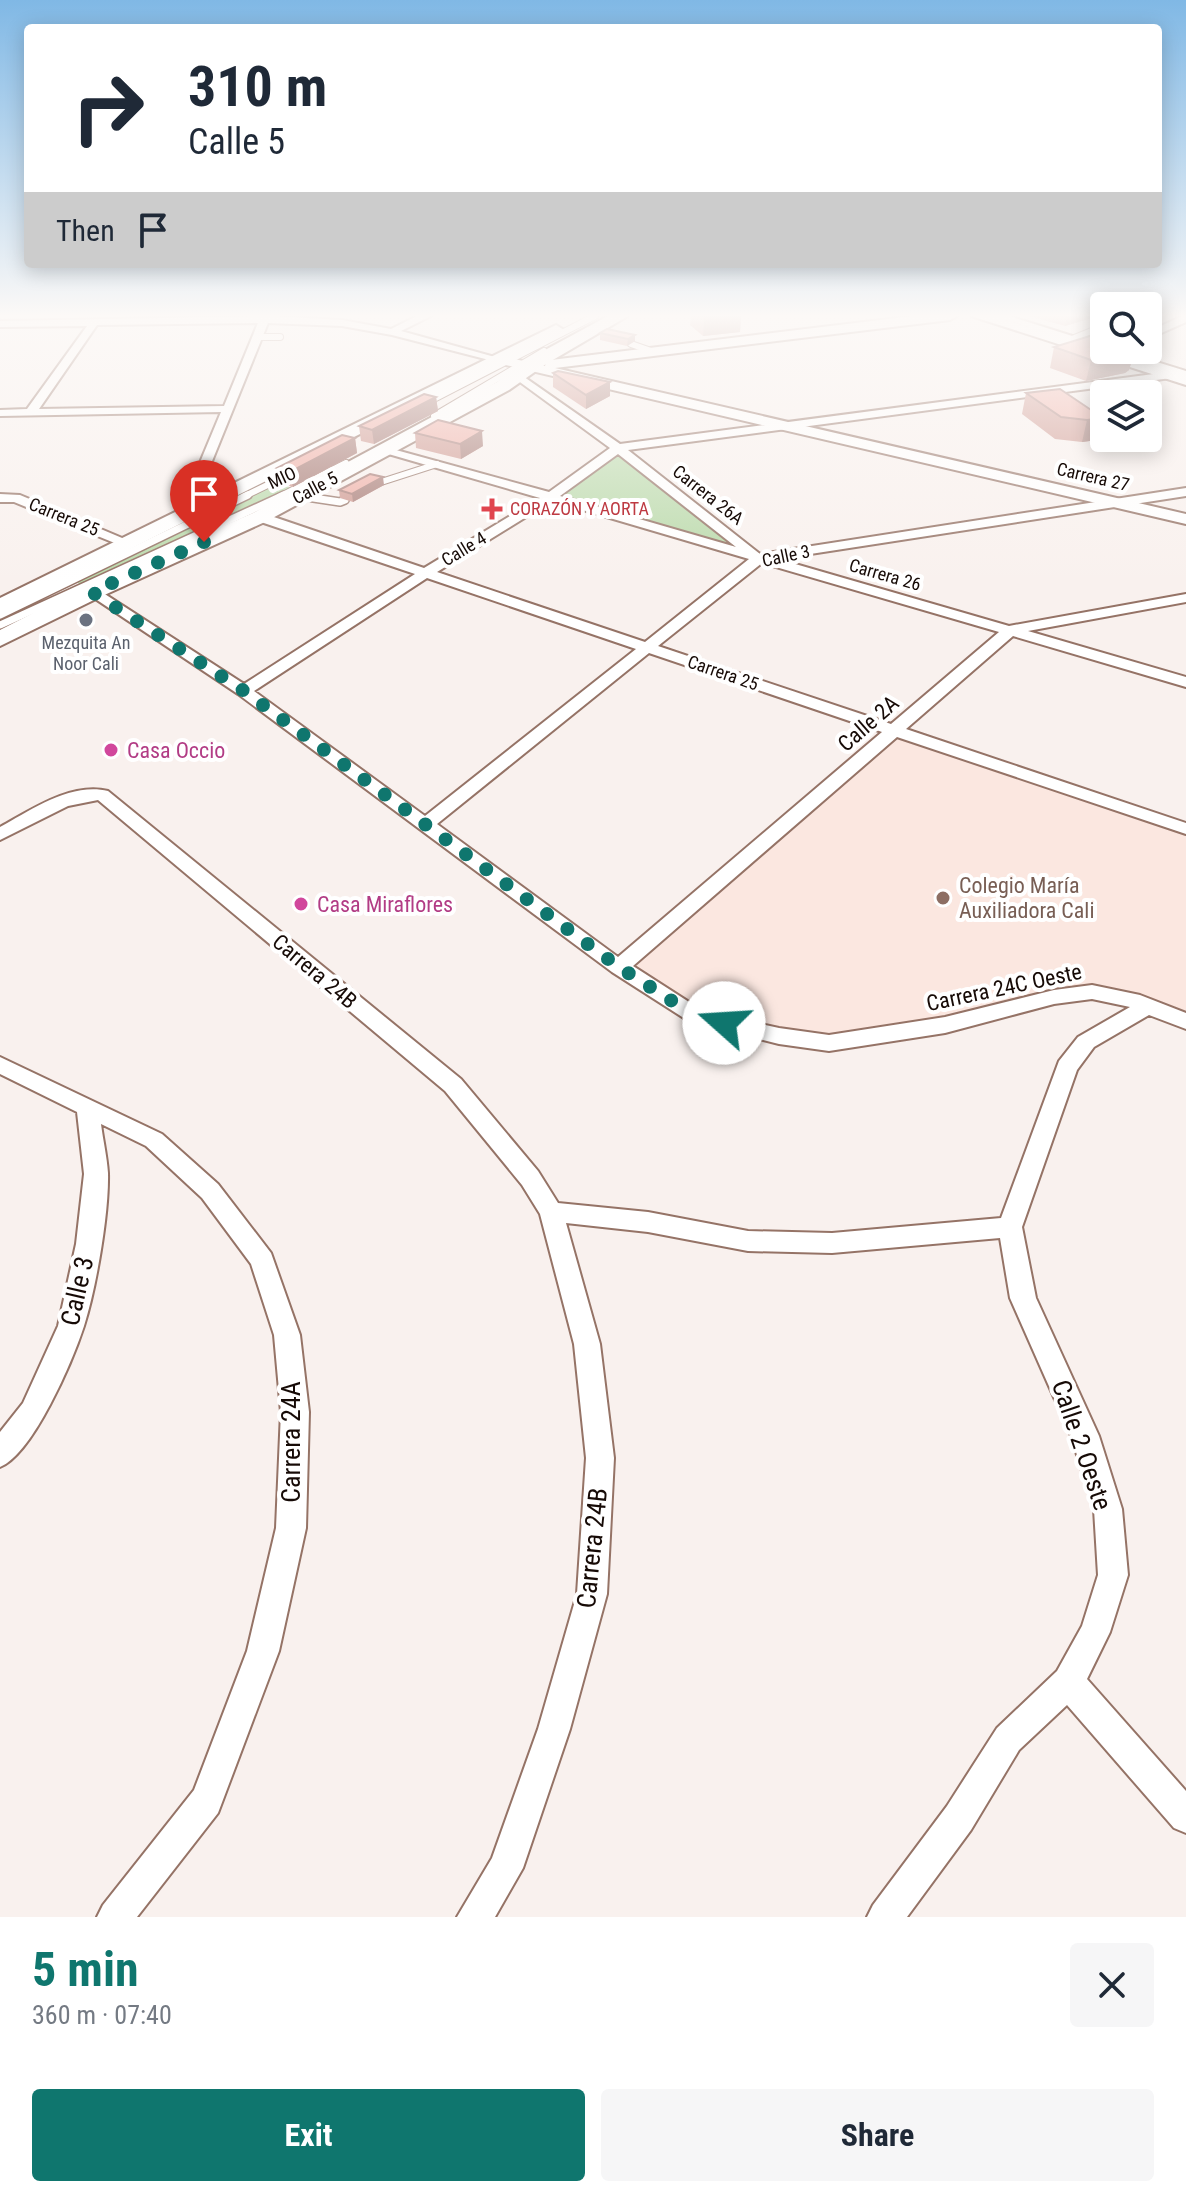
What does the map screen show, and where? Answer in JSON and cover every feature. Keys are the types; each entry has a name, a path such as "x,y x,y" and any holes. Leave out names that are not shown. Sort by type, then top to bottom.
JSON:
{"main road":[{"name":"Calle 5","path":"0,607 185,513 424,405"},
{"name":"Calle 5","path":"0,639 92,592 260,517 389,450 454,405"}],"street":[{"path":"31,412 35,405"},
{"path":"185,513 228,405"},
{"name":"Carrera 26A","path":"565,405 759,558"},
{"name":"Carrera 27","path":"696,405 1186,519"},
{"name":"Calle 4","path":"244,691 425,573 549,498 618,448 949,405"},
{"path":"0,413 226,409"},
{"name":"Carrera 26","path":"389,450 1186,682"},
{"name":"Calle 3","path":"425,825 759,558 1186,492"},
{"name":"Carrera 25","path":"0,498 16,498 127,543"},
{"name":"Carrera 25","path":"260,517 1186,829"},
{"name":"Carrera 24C Oeste","path":"92,592 244,691 619,967 697,1017 779,1036 829,1043 945,1025 1054,997 1092,992 1148,1005 1186,1021"},
{"path":"1011,630 1186,598"},
{"name":"Calle 2A","path":"619,967 1011,630"},
{"name":"Carrera 24B","path":"0,834 66,800 87,794 102,795 453,1085 530,1178 551,1212 587,1344 600,1458 592,1594 554,1729 506,1868 475,1917"},
{"name":"Calle 2 Oeste","path":"885,1917 959,1818 1008,1739 1068,1682 1095,1632 1113,1575 1108,1509 1085,1436 1023,1298 1010,1227 1067,1067 1086,1042 1123,1023 1148,1005"},
{"name":"Carrera 24A","path":"0,1065 154,1140 210,1191 262,1260 287,1335 295,1412 291,1528 263,1651 206,1801 115,1917"},
{"name":"Calle 3","path":"0,1454 33,1412 71,1326 88,1244 96,1174 88,1110"},
{"path":"551,1212 648,1222 748,1241 832,1243 1010,1227"},
{"path":"1068,1682 1186,1816"}],"lane":[{"name":"MIO","path":"367,434 428,405"},
{"name":"MIO","path":"0,625 296,489 452,405"},
{"path":"378,483 437,464"},
{"name":"MIO","path":"0,615 294,472"},
{"path":"300,496 340,502 345,500"}],"shaded area":[{"name":"Colegio María Auxiliadora Cali","path":"896,731 1186,829 1186,1021 1092,992 829,1043 697,1017 619,967"}],"green space":[{"path":"618,448 759,558 549,498"},
{"path":"275,483 296,489 81,585 72,579"}],"building":[{"path":"401,405 420,405 372,430 359,426"},
{"path":"1044,405 1084,405 1090,409 1090,420 1061,417"},
{"path":"438,420 482,431 460,444 415,433"},
{"path":"342,435 355,438 290,472 277,468"},
{"path":"370,474 383,477 352,494 339,490"}],"place":[{"name":"CORAZÓN Y AORTA","path":"492,509"},
{"name":"Mezquita An Noor Cali","path":"86,620"},
{"name":"Casa Occio","path":"111,750"},
{"name":"Colegio María Auxiliadora Cali","path":"943,898"},
{"name":"Casa Miraflores","path":"301,904"}],"route":[{"path":"204,542 92,592 244,691 619,967 697,1017 724,1023"}]}
